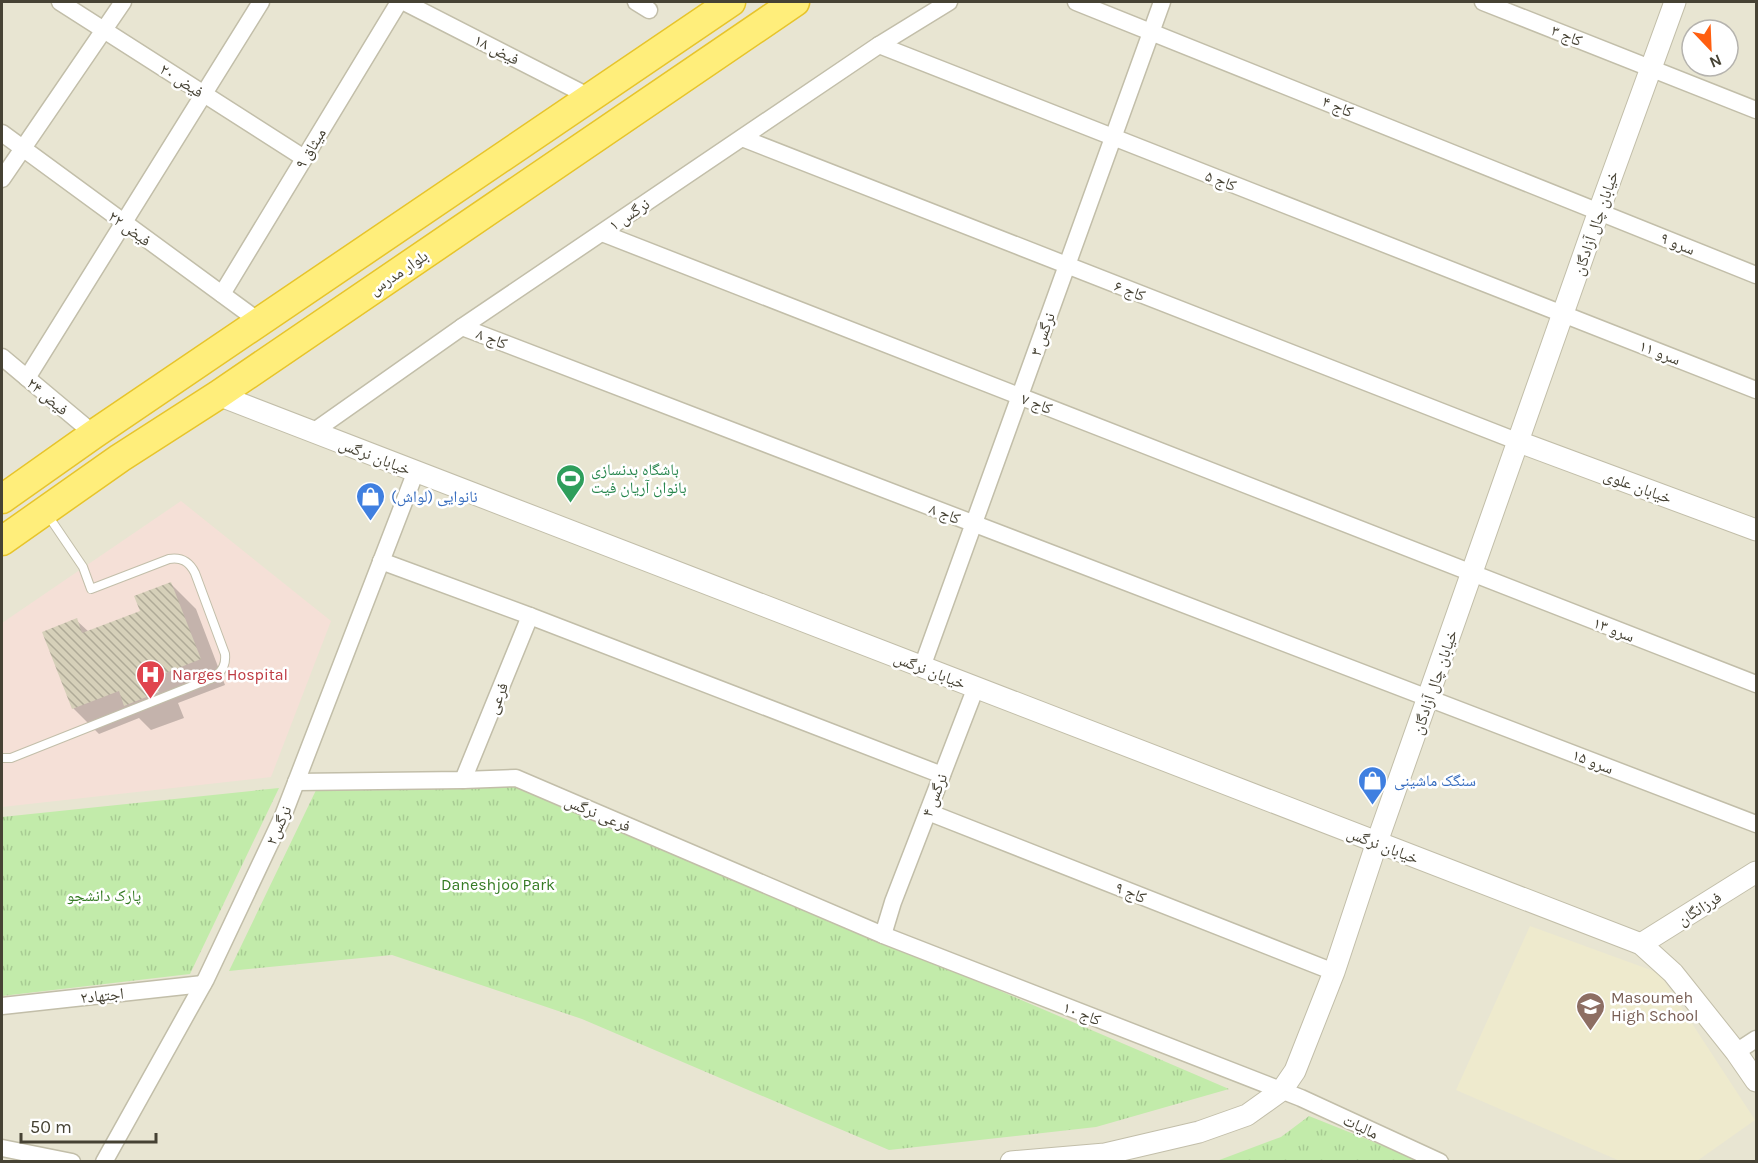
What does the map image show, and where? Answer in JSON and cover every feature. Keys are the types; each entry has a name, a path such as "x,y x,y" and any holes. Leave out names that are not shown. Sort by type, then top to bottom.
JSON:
{"highway":[{"path":"2,499 94,434 731,2"},
{"name":"بلوار مدرس","path":"2,541 120,458 218,395 795,2"}],"street":[{"name":"فیض ۲۰","path":"60,2 304,158"},
{"path":"2,178 123,2"},
{"path":"27,378 261,2"},
{"name":"میثاق ۹","path":"222,294 399,2"},
{"name":"فیض ۱۸","path":"404,2 590,97"},
{"name":"نرگس ۱","path":"312,432 462,327 879,45 949,2"},
{"name":"کاج ۴","path":"1076,2 1599,211"},
{"name":"نرگس ۳","path":"922,667 1162,2"},
{"name":"کاج ۳","path":"1483,2 1756,110"},
{"name":"خیابان چال آزادگان","path":"1011,1161 1057,1160 1105,1154 1199,1132 1247,1115 1282,1090 1295,1071 1334,972 1377,843 1599,211 1675,2"},
{"name":"کاج ۵","path":"879,45 1564,314"},
{"name":"فیض ۲۲","path":"2,133 260,322"},
{"name":"کاج ۶","path":"742,138 1519,442"},
{"name":"سرو ۹","path":"1599,211 1756,275"},
{"name":"کاج ۷","path":"602,233 1472,573"},
{"name":"سرو ۱۱","path":"1564,314 1756,390"},
{"name":"کاج ۸","path":"462,327 1429,698"},
{"name":"فیض ۲۴","path":"2,357 94,434"},
{"name":"خیابان نرگس","path":"218,395 1641,944"},
{"name":"خیابان علوی","path":"1519,442 1756,530"},
{"name":"نرگس۲","path":"104,1161 203,984 283,816 416,471"},
{"path":"381,561 942,775"},
{"name":"سرو ۱۳","path":"1472,573 1756,684"},
{"name":"فرعی","path":"463,780 530,616"},
{"name":"نرگس ۴","path":"883,935 893,902 976,687"},
{"name":"سرو ۱۵","path":"1429,698 1756,824"},
{"name":"فرعی نرگس","path":"296,782 516,778 883,935"},
{"name":"کاج ۹","path":"928,812 1334,972"},
{"name":"فرزانگان","path":"1641,944 1756,872"},
{"name":"کاج ۱۰","path":"883,935 1282,1090"},
{"path":"1641,944 1673,973 1736,1052 1756,1081"},
{"name":"اجتهاد۲","path":"2,1006 203,984"},
{"path":"1736,1052 1756,1039"},
{"name":"مالیات","path":"1282,1090 1440,1161"},
{"path":"2,1148 72,1161"}],"lane":[{"path":"2,758 11,758 215,677 224,667 225,654 195,573 188,562 176,558 169,559 91,589 83,567 45,511"}],"shaded area":[{"path":"2,2 1756,2 1756,1161 2,1161"},
{"name":"Narges Hospital","path":"181,501 331,621 271,777 2,807 2,623"},
{"name":"Masoumeh High School","path":"1530,926 1659,973 1755,1120 1697,1161 1620,1161 1456,1090"}],"green space":[{"name":"Daneshjoo Park","path":"513,782 1229,1089 1096,1127 889,1150 582,1019 392,955 229,971 318,786"},
{"name":"پارک دانشجو","path":"279,788 190,974 2,996 2,817"},
{"path":"1309,1116 1421,1161 1214,1162 1281,1137"}],"building":[{"path":"171,582 201,659 153,678 159,692 124,706 119,691 72,709 42,632 77,618 82,633 140,611 134,596"}],"place":[{"name":"باشگاه بدنسازی بانوان آریان فیت","path":"570,504"},
{"name":"نانوایی (لواش)","path":"370,522"},
{"name":"Narges Hospital","path":"151,700"},
{"name":"سنگک ماشینی","path":"1373,806"},
{"name":"Masoumeh High School","path":"1590,1032"}]}
